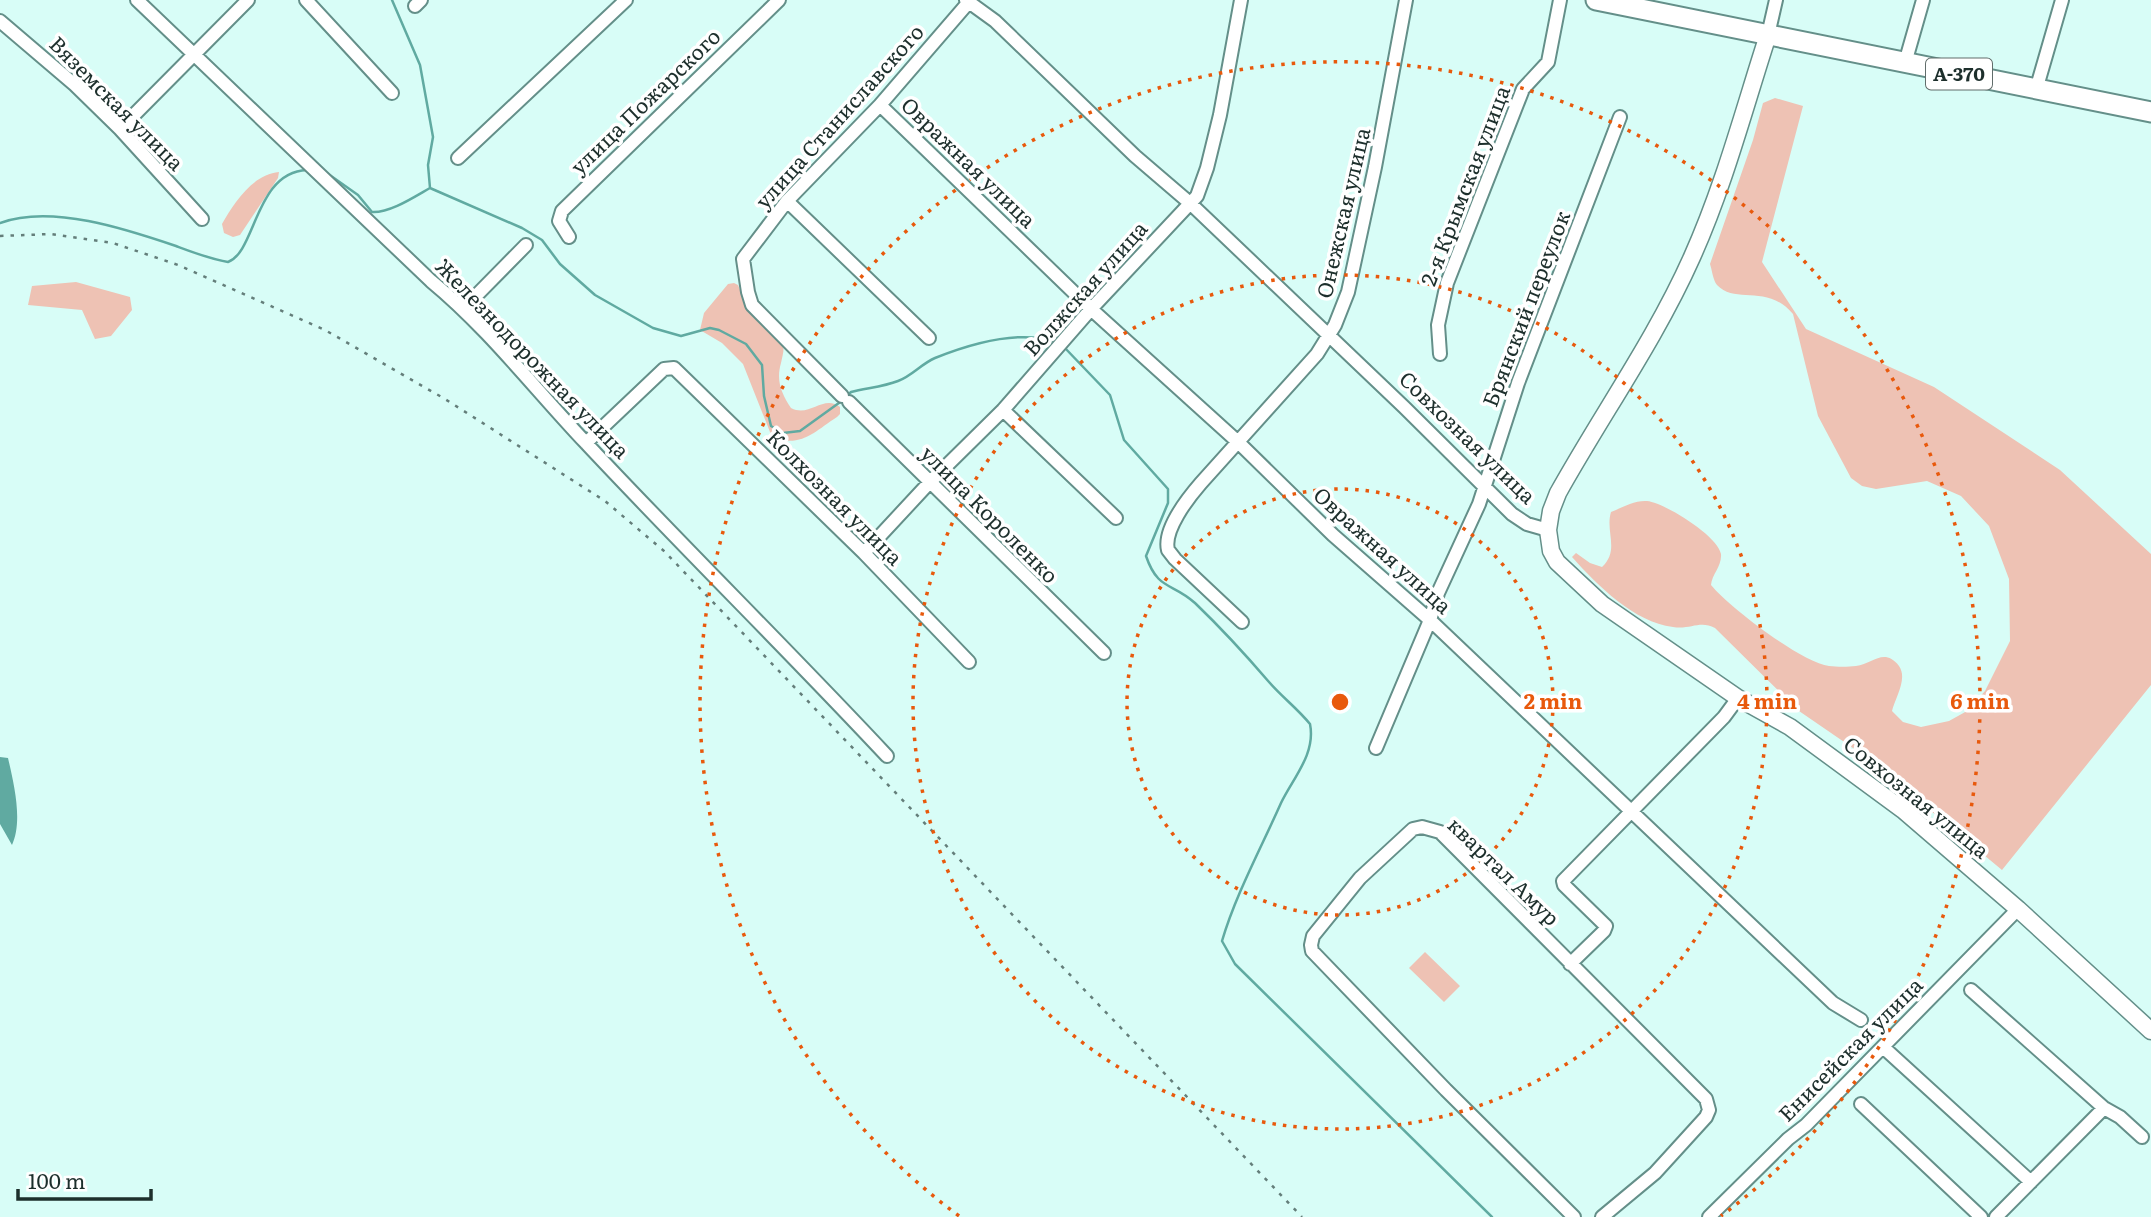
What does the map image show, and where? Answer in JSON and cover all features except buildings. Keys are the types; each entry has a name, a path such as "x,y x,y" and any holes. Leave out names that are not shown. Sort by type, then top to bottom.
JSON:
{"highway":[{"name":"А-370","path":"1596,0 1633,3 1768,35 2151,112"}],"main road":[{"path":"1548,530 1558,493 1658,327 1693,256 1715,199 1768,35"},
{"name":"Совхозная улица","path":"1548,530 1551,551 1557,562 1602,604 1738,698 1790,727 1903,810 2018,909 2151,1031"}],"street":[{"name":"Железнодорожная улица","path":"137,0 463,309 586,443 887,756"},
{"path":"120,130 248,0"},
{"path":"306,0 392,93"},
{"path":"458,158 626,0"},
{"name":"улица Пожарского","path":"569,237 559,221 562,211 779,0"},
{"name":"Волжская улица","path":"864,553 929,482 1003,411 1091,309 1191,204 1202,185 1213,141 1241,0"},
{"name":"Онежская улица","path":"1242,622 1175,559 1166,543 1168,534 1187,500 1317,354 1329,336 1348,292 1375,167 1406,0"},
{"name":"2-я Крымская улица","path":"1440,354 1438,325 1447,283 1523,89 1548,62 1560,0"},
{"path":"1768,35 1776,0"},
{"path":"1905,63 1923,0"},
{"path":"2036,90 2062,0"},
{"name":"Совхозная улица","path":"967,2 995,21 1135,156 1191,204 1513,514 1527,524 1548,530"},
{"name":"улица Станиславского","path":"743,259 788,201 880,105 967,2"},
{"name":"Вяземская улица","path":"0,20 75,85 202,219"},
{"name":"Овражная улица","path":"880,105 1091,309 1238,442 1333,535 1430,620 1833,1003 1861,1020"},
{"name":"Брянский переулок","path":"1376,748 1430,620 1438,593 1486,486 1518,383 1620,117"},
{"path":"788,201 929,338"},
{"path":"463,309 526,245"},
{"name":"улица Короленко","path":"743,259 752,305 1104,653"},
{"name":"Колхозная улица","path":"586,443 668,367 679,372 864,553 969,662"},
{"path":"1003,411 1116,518"},
{"path":"1570,964 1606,926 1563,881 1724,717 1738,698"},
{"name":"квартал Амур","path":"1574,1217 1315,955 1311,945 1313,936 1360,878 1413,829 1422,827 1440,832 1709,1105 1706,1118 1655,1173 1602,1217"},
{"name":"Енисейская улица","path":"1709,1217 1788,1139 1806,1125 2018,909"},
{"path":"1971,990 2104,1108 2120,1117 2141,1137"},
{"path":"1883,1047 2031,1182"},
{"path":"1861,1104 1981,1217"},
{"path":"1996,1217 2104,1108"}],"shaded area":[{"path":"1775,98 1803,106 1762,262 1806,329 1934,387 2060,470 2151,554 2151,685 2002,870 1866,757 1799,711 1715,628 1704,625 1673,627 1644,618 1605,591 1572,557 1576,553 1590,563 1602,567 1610,554 1611,512 1642,501 1666,508 1701,530 1718,547 1721,558 1711,585 1749,619 1784,644 1801,655 1829,666 1862,665 1883,657 1894,660 1902,677 1892,711 1903,722 1921,727 1949,721 1967,711 1985,691 2010,641 2009,579 1989,526 1961,496 1927,481 1876,489 1862,486 1851,478 1818,416 1793,314 1773,299 1733,294 1725,291 1714,280 1710,264 1763,103"},
{"path":"279,172 278,178 240,235 233,237 224,233 222,224 245,191 261,178"},
{"path":"76,282 130,297 132,310 111,336 95,339 82,310 28,305 32,286"},
{"path":"728,284 738,285 743,297 782,340 779,381 791,408 804,410 828,403 840,407 837,417 809,436 786,441 776,439 770,432 743,364 722,343 700,330 704,313"},
{"path":"1425,952 1460,986 1444,1002 1409,968"}],"water":[{"path":"0,757 8,758 15,791 17,825 12,845 0,824"}],"waterway":[{"path":"392,0 420,65 433,137 428,165 430,188"},
{"path":"0,223 20,218 65,217 112,226 228,262 245,244 258,213 277,184 290,174 307,170"},
{"path":"324,171 358,195 372,212 394,207 430,188 522,228 542,240 560,264 595,295 653,328 681,336 710,328 746,344 762,365 764,396 771,426 783,433 800,431 843,400"},
{"path":"848,395 898,381 935,358 979,343 1026,337 1056,342"},
{"path":"1064,347 1110,395 1124,440 1168,489 1168,503 1146,556 1155,575 1195,603 1310,724 1307,756 1249,871 1222,941 1235,964 1492,1217"}],"railway":[{"path":"0,236 51,234 113,243 178,265 325,330 445,399 605,501 664,551 1302,1217"}]}
